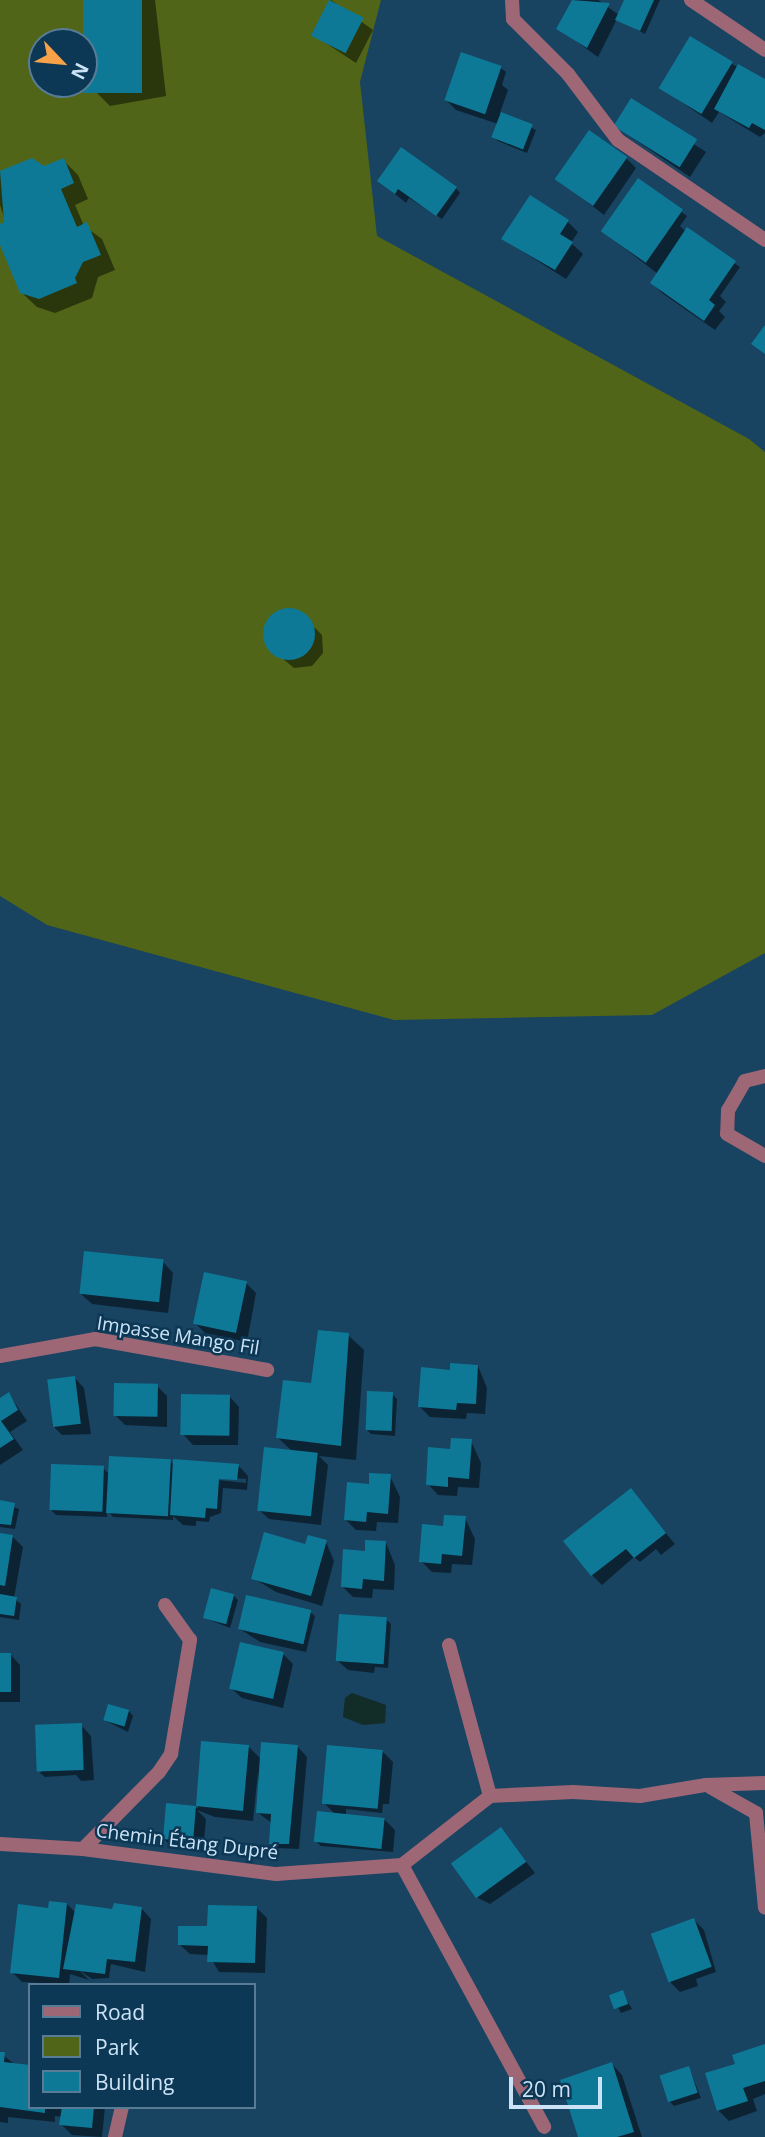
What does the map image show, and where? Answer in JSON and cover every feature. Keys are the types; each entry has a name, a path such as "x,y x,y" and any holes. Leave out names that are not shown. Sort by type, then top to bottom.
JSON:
{"street":[{"path":"512,0 513,19 568,74 618,140 765,240"},
{"path":"691,0 765,50"},
{"path":"765,1076 745,1081 728,1110 727,1134 765,1156"},
{"name":"Impasse Mango Fil","path":"0,1356 95,1339 267,1370"},
{"path":"83,1849 159,1772 171,1754 190,1640 164,1605"},
{"path":"449,1645 490,1796"},
{"path":"544,2127 402,1865 490,1796 573,1792 640,1796 706,1785 765,1783"},
{"path":"706,1785 756,1813 765,1908"},
{"name":"Chemin Étang Dupré","path":"0,1844 83,1849 276,1874 402,1865"},
{"path":"115,2137 122,2109"}],"green space":[{"path":"0,0 381,0 360,82 377,236 749,439 765,452 765,953 652,1015 394,1020 47,925 0,896"}],"shaded area":[{"path":"352,1693 386,1705 385,1723 363,1725 343,1717 345,1698"}],"building":[{"path":"83,0 142,0 142,93 98,93 98,28 83,28"},
{"path":"329,0 364,18 346,53 311,36"},
{"path":"572,0 610,3 587,48 556,29"},
{"path":"624,0 654,0 640,31 615,20"},
{"path":"690,36 733,62 701,114 659,88"},
{"path":"461,52 502,66 485,114 444,100"},
{"path":"738,64 765,79 765,130 752,123 749,128 714,109"},
{"path":"631,98 697,139 680,167 614,126"},
{"path":"501,112 533,124 523,149 491,137"},
{"path":"589,130 628,157 593,206 555,179"},
{"path":"401,147 457,187 436,216 398,189 395,194 377,181"},
{"path":"32,158 44,166 64,158 74,183 61,189 77,227 87,222 101,255 83,262 75,278 77,283 39,299 20,293 0,245 0,224 4,222 0,171"},
{"path":"638,178 683,210 646,263 601,231"},
{"path":"530,195 569,220 560,234 573,242 555,270 501,239"},
{"path":"687,227 736,261 709,300 715,305 704,321 650,283"},
{"path":"765,325 765,354 751,344"},
{"path":"289,608 299,610 307,616 313,624 313,644 307,652 299,658 289,660 279,658 271,652 265,644 263,634 265,624 271,616 279,610"},
{"path":"84,1251 164,1259 159,1302 80,1294"},
{"path":"204,1272 247,1281 236,1333 193,1324"},
{"path":"318,1330 349,1333 341,1446 276,1438 283,1380 311,1383"},
{"path":"450,1363 478,1365 476,1404 457,1403 456,1410 418,1407 421,1367 450,1370"},
{"path":"75,1376 81,1424 53,1427 47,1379"},
{"path":"114,1383 158,1384 157,1417 113,1416"},
{"path":"367,1391 393,1392 392,1431 366,1430"},
{"path":"9,1392 18,1410 1,1421 14,1439 0,1448 0,1398"},
{"path":"181,1394 230,1395 229,1436 180,1435"},
{"path":"451,1438 472,1439 469,1479 448,1477 448,1487 426,1485 428,1447 450,1449"},
{"path":"264,1447 318,1453 311,1516 257,1511"},
{"path":"109,1456 171,1459 168,1516 106,1513"},
{"path":"173,1459 239,1464 237,1480 219,1479 217,1509 206,1508 205,1518 170,1515"},
{"path":"51,1464 104,1466 102,1512 49,1510"},
{"path":"369,1473 391,1474 388,1514 367,1512 366,1522 344,1520 347,1482 369,1484"},
{"path":"631,1488 666,1533 634,1558 626,1549 591,1576 563,1541"},
{"path":"0,1500 15,1503 11,1525 0,1524"},
{"path":"444,1515 466,1516 462,1556 442,1554 441,1564 419,1562 422,1524 443,1526"},
{"path":"264,1532 305,1544 308,1535 327,1540 311,1596 251,1579"},
{"path":"0,1533 13,1535 5,1586 0,1585"},
{"path":"365,1540 386,1541 384,1581 363,1579 362,1589 341,1587 343,1549 365,1551"},
{"path":"211,1588 234,1594 226,1624 203,1618"},
{"path":"0,1594 17,1597 14,1616 0,1614"},
{"path":"246,1595 311,1610 303,1644 238,1629"},
{"path":"339,1614 387,1617 384,1664 336,1661"},
{"path":"240,1642 284,1652 273,1699 229,1689"},
{"path":"0,1653 11,1653 11,1692 0,1692"},
{"path":"108,1704 129,1710 124,1726 103,1720"},
{"path":"82,1723 84,1770 37,1772 35,1725"},
{"path":"201,1741 249,1745 243,1811 196,1806"},
{"path":"261,1742 298,1745 289,1844 269,1844 271,1814 256,1813"},
{"path":"327,1745 383,1750 378,1809 322,1804"},
{"path":"166,1803 196,1806 193,1842 163,1839"},
{"path":"317,1811 385,1818 381,1849 314,1842"},
{"path":"501,1827 526,1862 476,1898 451,1863"},
{"path":"49,1901 67,1903 59,1978 10,1973 18,1904 48,1908"},
{"path":"114,1903 142,1907 135,1962 107,1959 105,1974 63,1969 76,1904 112,1909"},
{"path":"208,1905 257,1906 255,1963 207,1962 208,1946 178,1945 178,1926 207,1926"},
{"path":"694,1918 712,1967 669,1983 651,1934"},
{"path":"623,1990 628,2004 614,2009 609,1995"},
{"path":"765,2044 765,2081 743,2088 748,2101 717,2111 705,2073 735,2064 732,2055"},
{"path":"0,2052 5,2052 4,2062 28,2065 28,2109 45,2109 45,2113 0,2107"},
{"path":"612,2062 634,2132 617,2137 578,2137 560,2080"},
{"path":"689,2066 698,2093 668,2102 660,2076"},
{"path":"62,2109 94,2109 92,2128 59,2125"}]}
